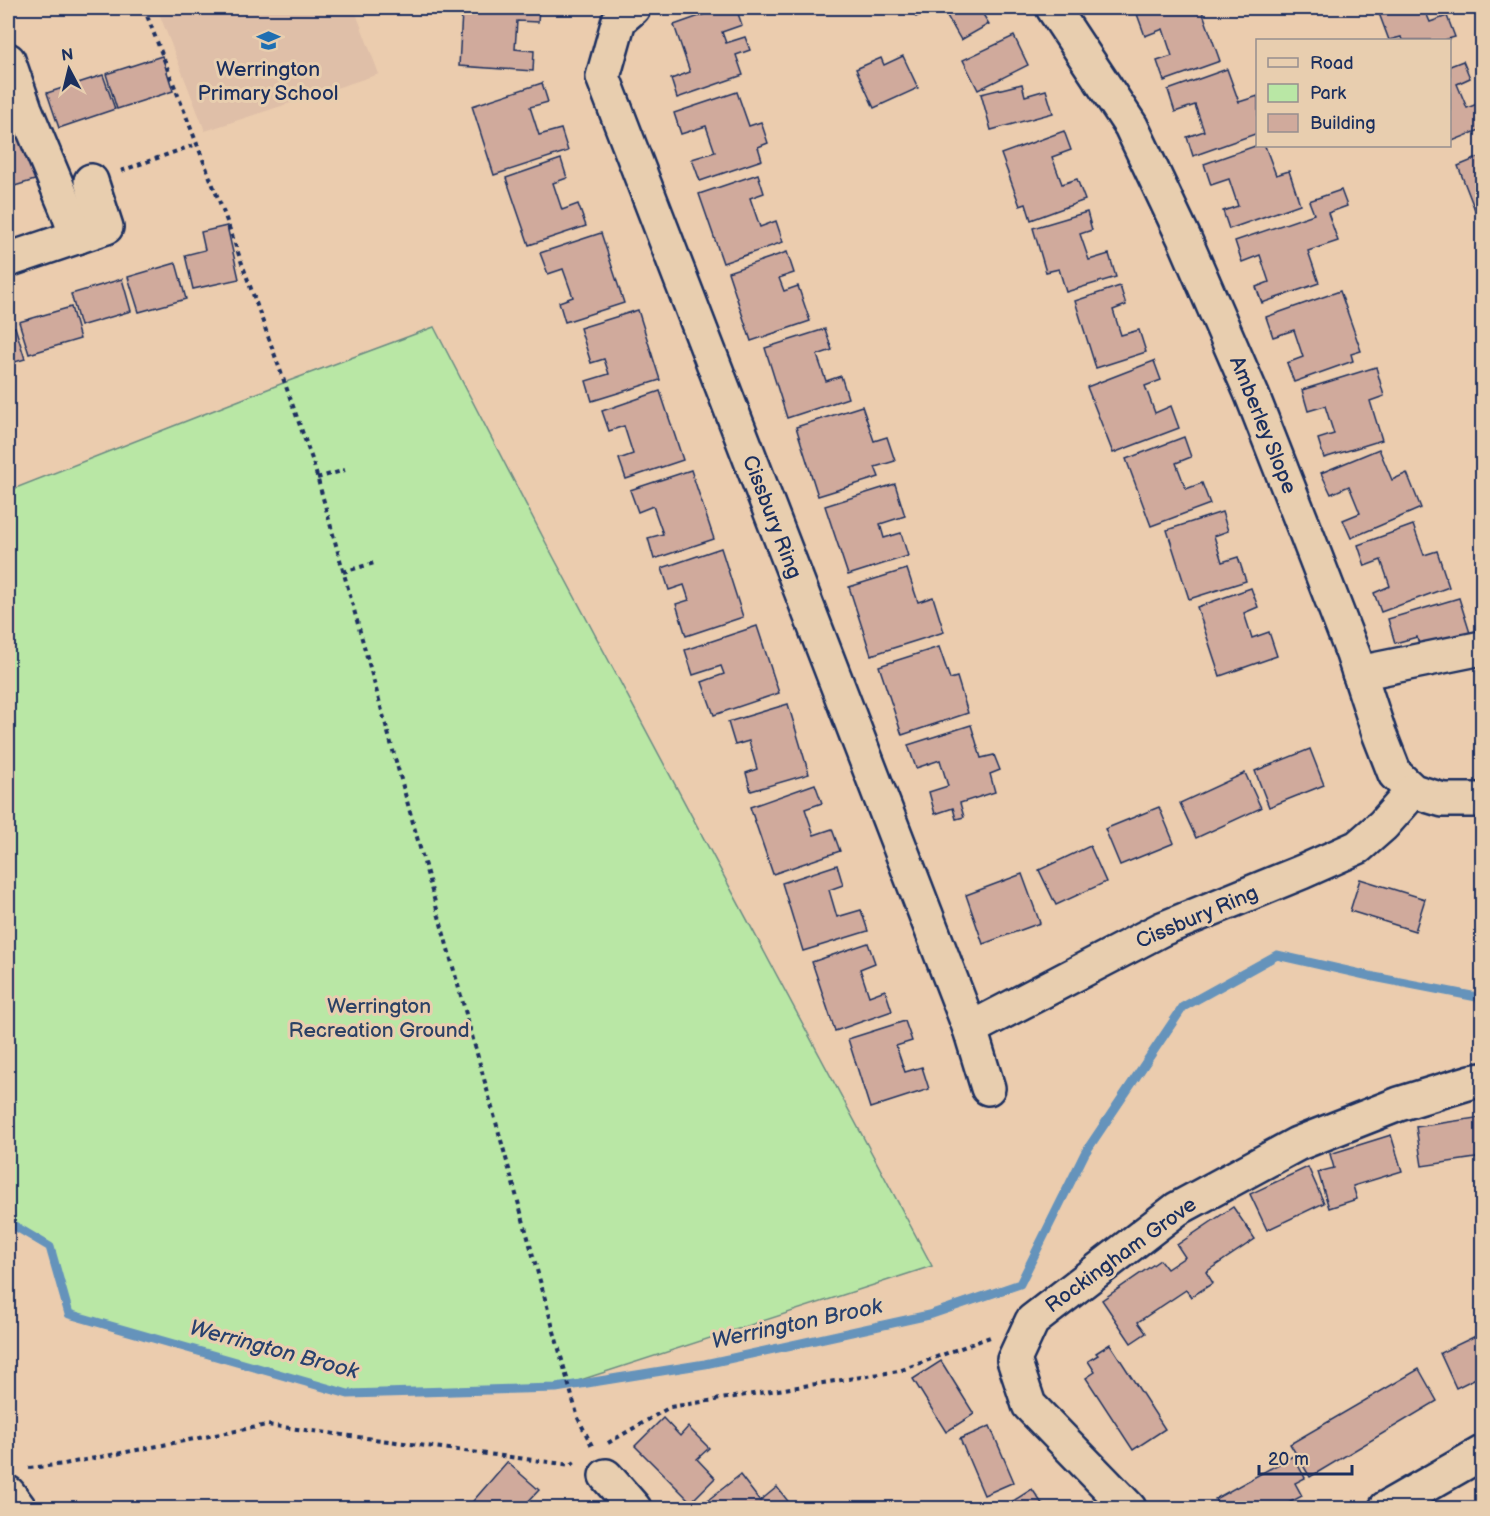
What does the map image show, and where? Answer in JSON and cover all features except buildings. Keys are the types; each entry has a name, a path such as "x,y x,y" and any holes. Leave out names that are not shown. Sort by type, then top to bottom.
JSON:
{"street":[{"name":"Cissbury Ring","path":"633,8 619,21 603,77 970,1029 987,1088"},
{"name":"Amberley Slope","path":"1053,8 1131,126 1184,238 1252,395 1359,673 1395,774 1413,791"},
{"path":"8,60 25,109 77,237"},
{"path":"8,260 106,227 91,181"},
{"path":"1359,673 1482,648"},
{"name":"Cissbury Ring","path":"970,1029 1162,929 1358,847 1383,825 1413,791"},
{"path":"1413,791 1443,800 1482,800"},
{"name":"Rockingham Grove","path":"1129,1509 1029,1405 1014,1360 1032,1321 1177,1209 1207,1192 1298,1144 1399,1104 1482,1080"},
{"path":"1386,1509 1482,1453"},
{"path":"598,1457 634,1509"},
{"path":"8,1493 19,1509"}],"path":[{"path":"144,8 225,216 313,462 578,1418 598,1457"},
{"path":"91,181 197,144"},
{"path":"317,478 345,470"},
{"path":"344,572 374,563"},
{"path":"35,1467 64,1464 267,1425 571,1465 598,1457 670,1407 899,1371 1032,1321"}],"shaded area":[{"name":"Werrington Primary School","path":"157,8 354,8 379,74 205,131"}],"green space":[{"name":"Werrington Recreation Ground","path":"434,327 546,543 932,1266 556,1388 348,1394 69,1314 50,1247 8,1222 8,491 278,385"}],"waterway":[{"name":"Werrington Brook","path":"8,1222 50,1247 69,1314 348,1394 556,1388 705,1364 929,1315 1020,1284 1085,1153 1183,1007 1277,955 1482,998"}],"place":[{"name":"Werrington Primary School","path":"268,41"}]}
